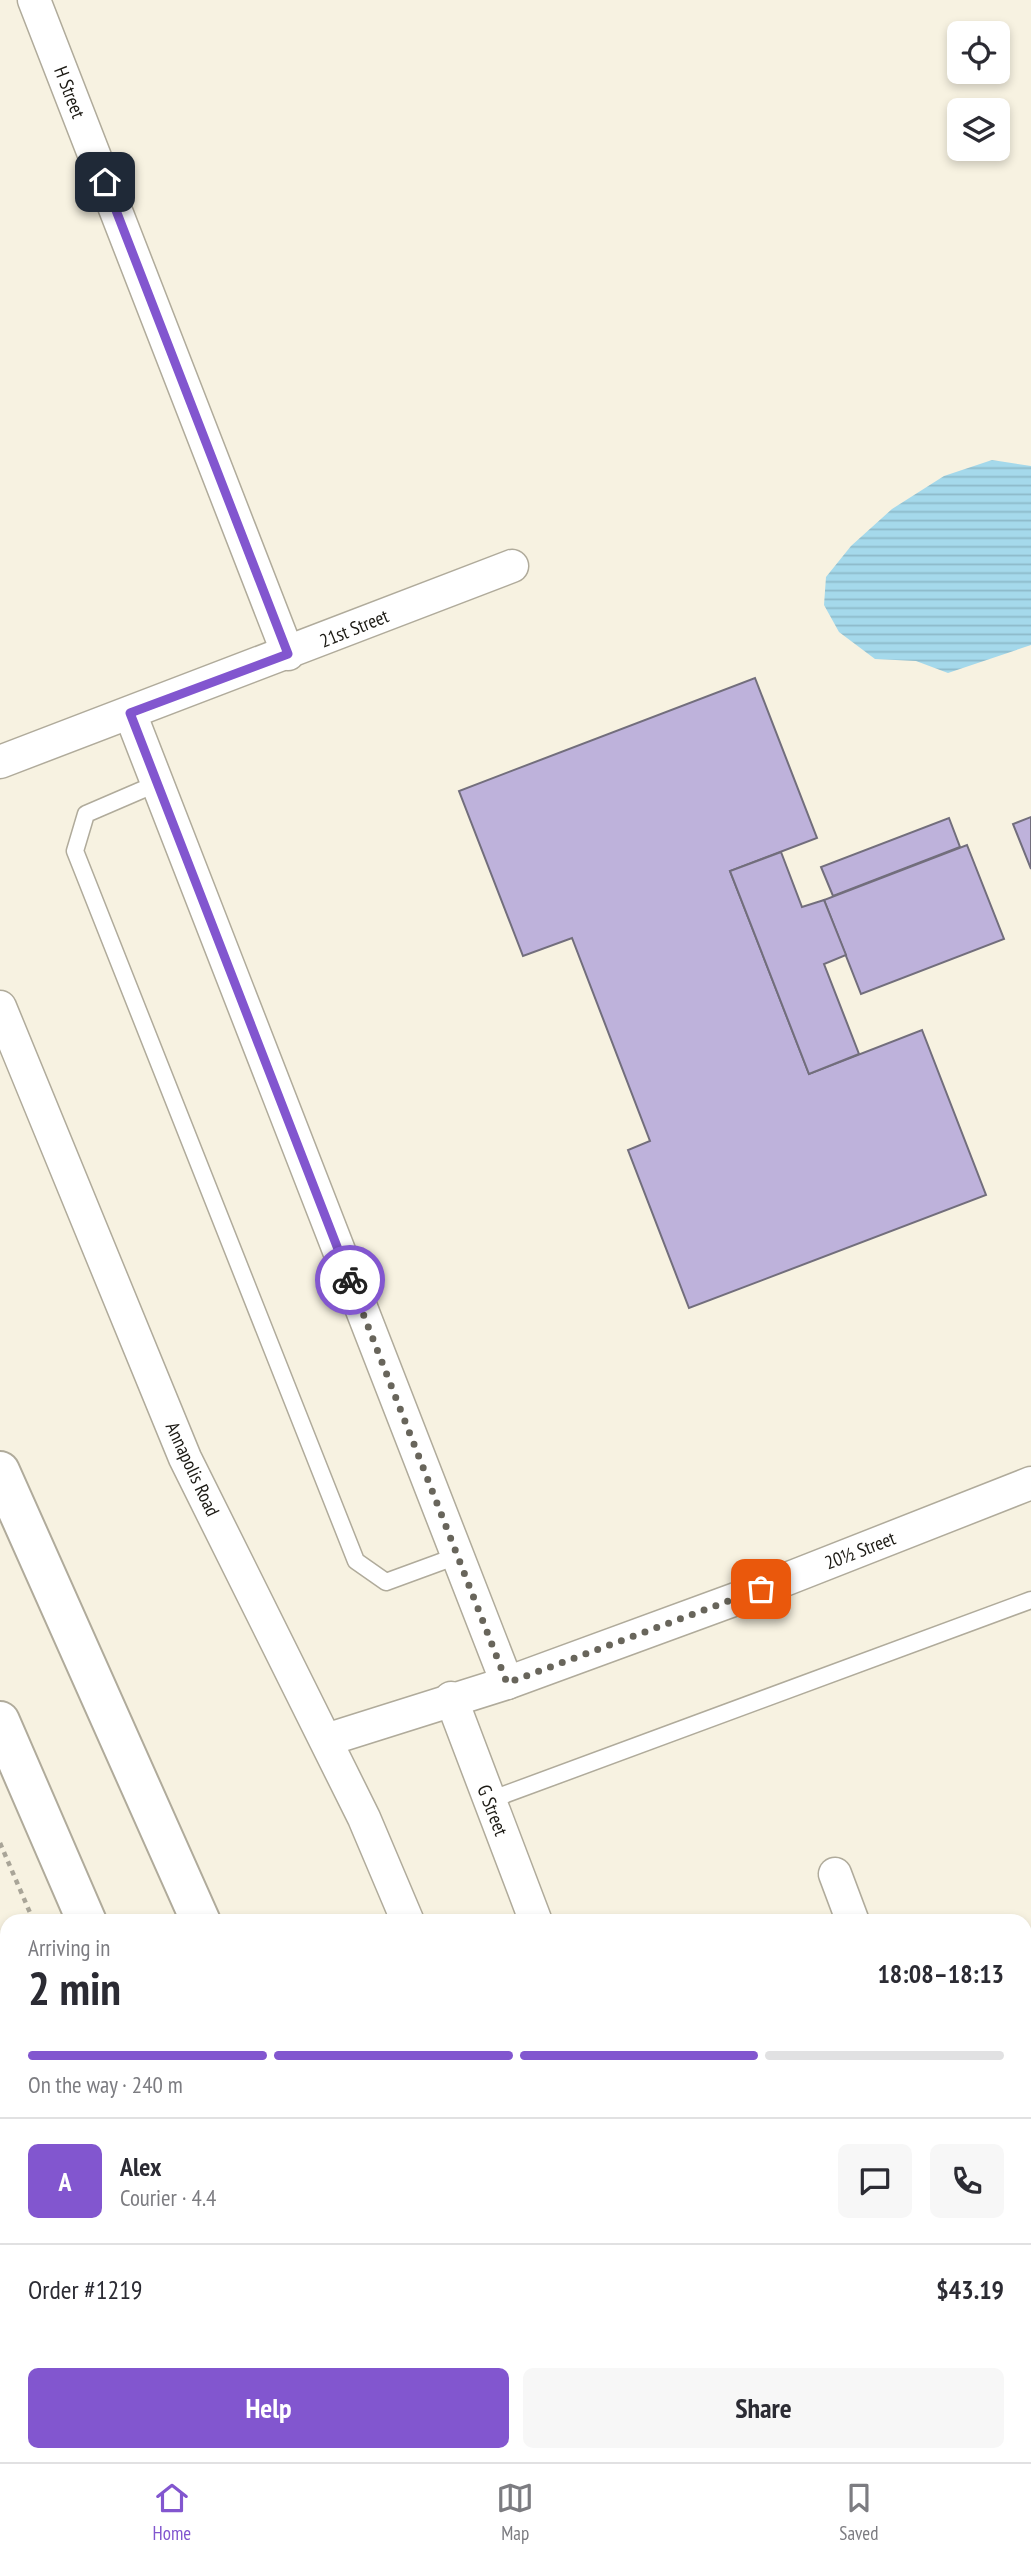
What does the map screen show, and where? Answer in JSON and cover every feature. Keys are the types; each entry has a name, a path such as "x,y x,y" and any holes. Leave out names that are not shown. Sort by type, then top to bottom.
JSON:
{"main road":[{"path":"0,1471 197,1914"},
{"path":"0,1721 84,1914"}],"street":[{"name":"H Street","path":"34,0 288,654"},
{"name":"21st Street","path":"0,762 288,654 512,566"},
{"path":"130,713 507,1683"},
{"name":"Annapolis Road","path":"0,1007 185,1458 326,1740 404,1914"},
{"name":"20½ Street","path":"326,1740 450,1698 507,1683 736,1599 1031,1483"},
{"name":"G Street","path":"450,1698 533,1914"},
{"path":"835,1874 850,1914"}],"lane":[{"path":"158,783 86,814 75,851 356,1561 386,1582 457,1556"},
{"path":"490,1800 1031,1600"}],"path":[{"path":"0,1843 31,1914"}],"water":[{"path":"992,460 1031,466 1031,645 948,673 916,661 875,659 839,632 824,605 826,577 851,546 892,509 944,476"}],"building":[{"path":"755,678 817,838 730,871 809,1074 922,1030 986,1195 689,1308 628,1150 650,1141 572,938 523,956 459,791"},
{"path":"1031,817 1031,869 1013,824"},
{"path":"949,818 960,847 833,896 821,867"},
{"path":"967,845 1004,939 861,994 824,900"},
{"path":"781,852 802,907 824,900 846,955 824,964 859,1054 809,1074 730,871"}],"way so far":[{"path":"350,1280 507,1683 761,1589"}],"route":[{"path":"105,182 288,654 130,713 350,1280"}]}
